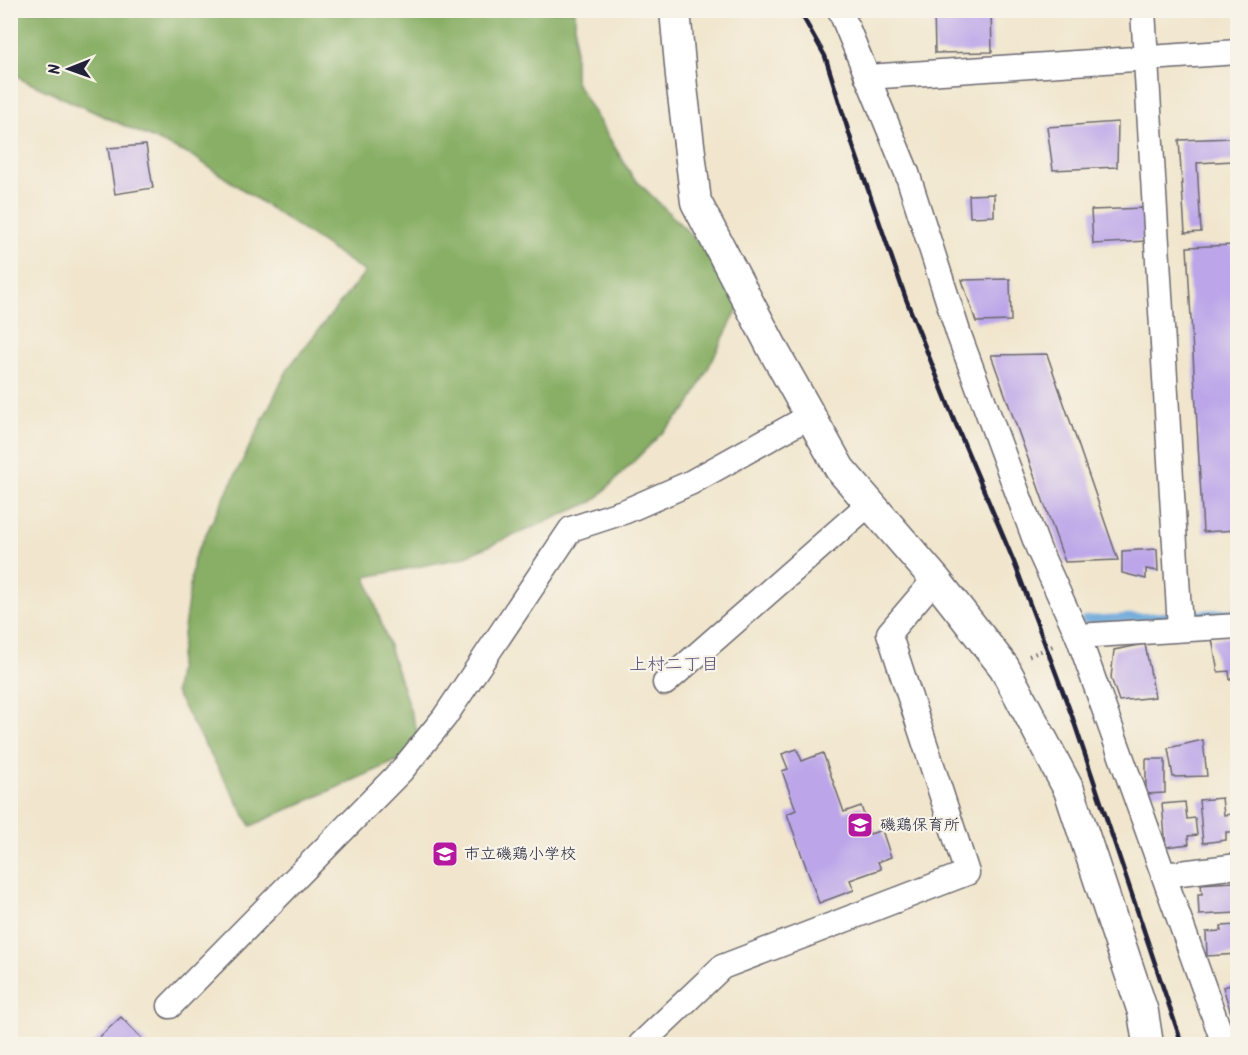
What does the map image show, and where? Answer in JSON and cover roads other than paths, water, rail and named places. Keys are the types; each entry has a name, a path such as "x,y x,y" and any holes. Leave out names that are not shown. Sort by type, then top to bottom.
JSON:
{"street":[{"path":"840,10 907,173 959,334 1038,548 1078,636 1224,1044"},
{"path":"1143,10 1180,628"},
{"path":"681,13 682,87 696,202 775,353 840,469 935,579 1004,667 1068,790 1143,1012 1148,1044"},
{"path":"867,77 1238,52"},
{"path":"170,1006 402,770 444,718 571,529 626,511 690,483 810,416"},
{"path":"665,683 870,503"},
{"path":"640,1044 722,967 967,873 889,633 935,579"},
{"path":"1078,636 1238,626"},
{"path":"1164,875 1238,866"}],"waterway":[{"path":"1085,620 1238,612"}],"railway":[{"path":"799,10 825,56 853,146 906,299 1014,562 1072,716 1182,1044"}],"place":[{"name":"磯鶏保育所","path":"860,825"},
{"name":"市立磯鶏小学校","path":"445,854"}],"district":[{"name":"上村二丁目","path":"674,665"}]}
